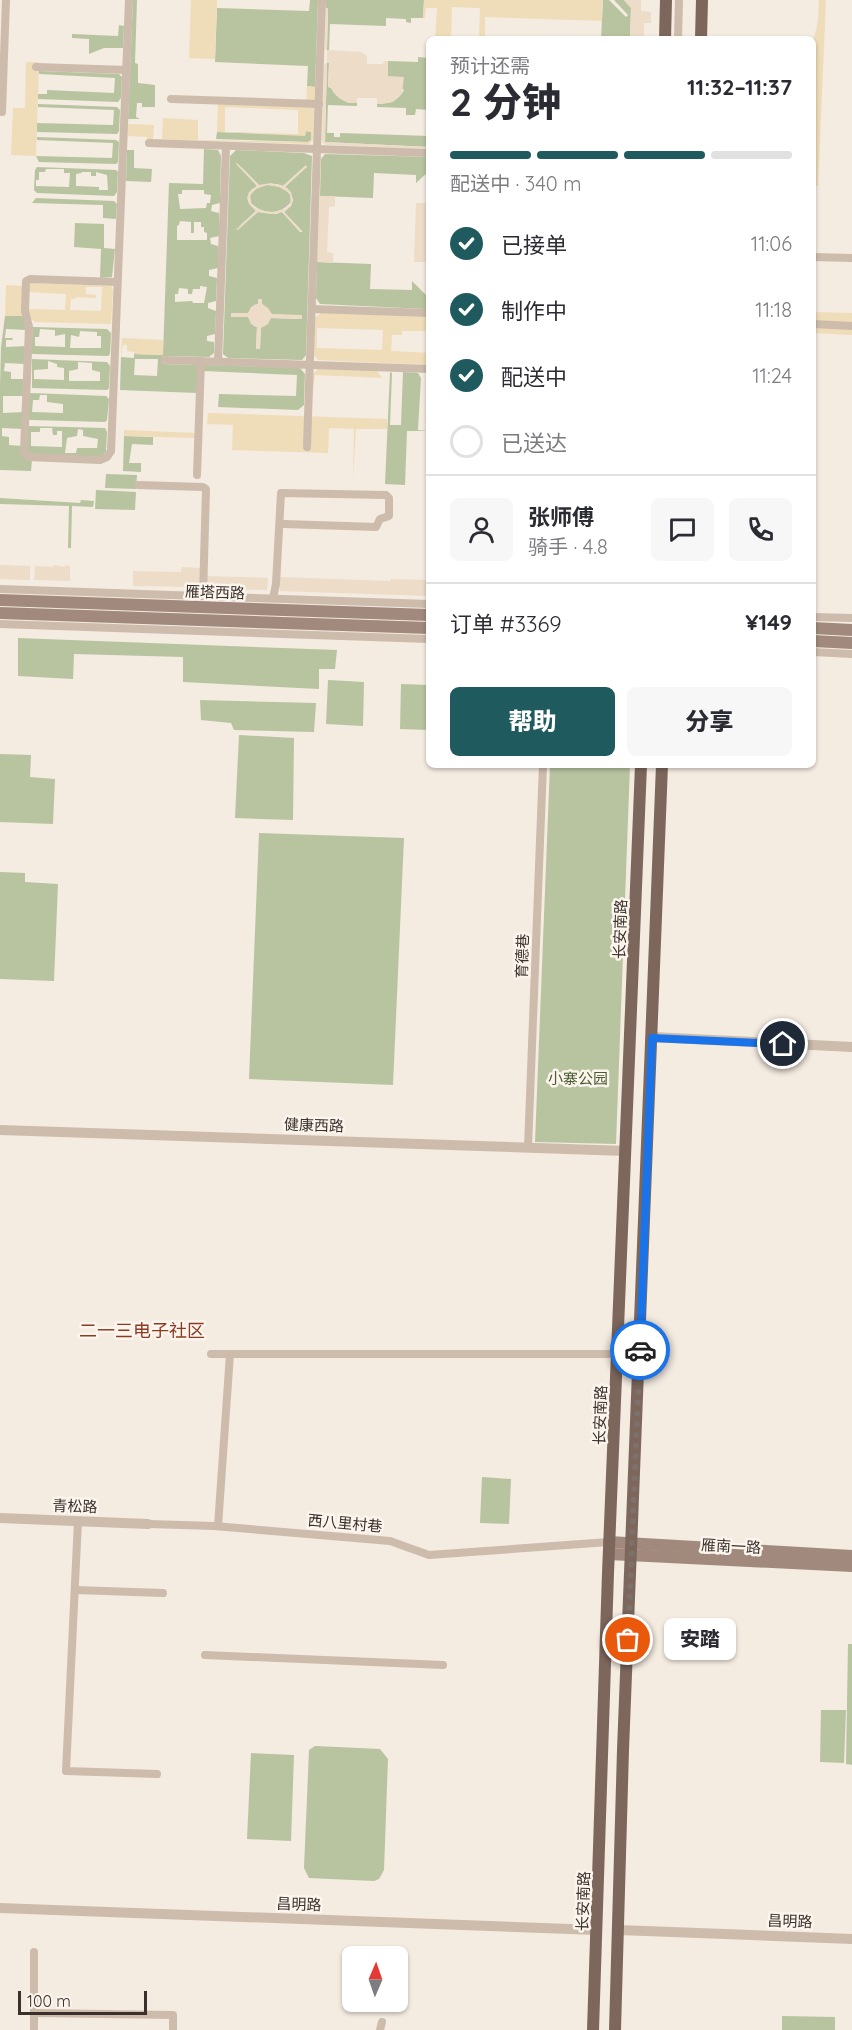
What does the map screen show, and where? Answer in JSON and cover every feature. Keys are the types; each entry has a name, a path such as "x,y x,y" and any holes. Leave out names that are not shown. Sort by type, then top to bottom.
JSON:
{"main road":[{"path":"665,36 666,0"},
{"path":"701,36 702,0"},
{"name":"雁塔西路","path":"0,600 426,615"},
{"name":"雁塔西路","path":"0,613 426,628"},
{"path":"816,628 852,630"},
{"path":"816,641 852,643"},
{"name":"长安南路","path":"593,2030 609,1548 640,768"},
{"path":"615,2030 631,1549 662,768"},
{"name":"雁南一路","path":"609,1548 852,1556"},
{"name":"雁南一路","path":"631,1549 852,1566"}],"street":[{"path":"2,112 6,0"},
{"path":"117,282 30,279 26,281 25,311 28,327 24,451 28,457 97,460 105,458 110,453 129,0"},
{"path":"307,447 322,0"},
{"path":"678,36 679,0"},
{"path":"36,67 127,70"},
{"path":"171,99 319,104"},
{"path":"149,143 426,153"},
{"path":"218,361 226,146"},
{"path":"816,257 852,258"},
{"path":"312,309 426,313"},
{"path":"816,324 852,326"},
{"path":"165,360 426,369"},
{"path":"197,475 201,361"},
{"path":"138,484 206,489 203,596"},
{"path":"273,598 276,586 281,493 386,495 389,498 389,516 380,519 376,527 284,524"},
{"path":"0,589 426,604"},
{"path":"816,617 852,618"},
{"path":"0,624 426,639"},
{"path":"816,652 852,654"},
{"name":"育德巷","path":"528,1147 543,768"},
{"path":"652,1038 852,1047"},
{"name":"健康西路","path":"0,1130 626,1151"},
{"path":"211,1354 618,1354"},
{"path":"218,1526 230,1354"},
{"name":"青松路","path":"0,1518 148,1524"},
{"path":"78,1521 66,1770 157,1774"},
{"name":"西八里村巷","path":"148,1524 218,1526 390,1541 429,1555 609,1548"},
{"path":"75,1590 163,1593"},
{"path":"205,1655 443,1665"},
{"name":"昌明路","path":"0,1908 597,1930"},
{"name":"昌明路","path":"619,1930 852,1939"},
{"path":"34,1952 34,2030"},
{"path":"34,2013 173,2015 173,2030"}],"green space":[{"path":"133,0 137,0 135,63 138,64 138,83 155,85 155,107 142,107 142,103 137,103 136,117 140,119 128,119"},
{"path":"310,0 318,0 315,87 307,86 308,66 215,62 217,8 309,11"},
{"path":"326,0 424,0 423,18 411,18 411,23 406,22 406,19 386,18 386,26 330,24 329,51 327,50 328,9"},
{"path":"603,0 609,0 626,17 628,15 614,0 624,0 631,8 630,36 601,36"},
{"path":"119,25 124,26 123,48 104,48 89,54 89,39 72,38 72,34 118,36"},
{"path":"418,57 426,58 426,110 416,109 415,115 406,115 406,108 377,107 377,104 396,99 404,90 387,76 388,61 418,62"},
{"path":"327,63 329,63 328,87 341,99 357,103 357,106 328,105 327,133 334,133 334,137 340,137 340,133 426,136 426,147 325,142"},
{"path":"39,71 119,74 122,77 121,98 118,102 38,99 38,94 47,94 47,90 114,93 115,78 39,74"},
{"path":"38,104 117,107 120,110 119,131 117,134 37,132 37,123 113,125 114,110 38,107"},
{"path":"306,131 311,132 311,140 308,142 216,139 217,132 305,135"},
{"path":"37,137 116,140 119,142 118,162 116,164 39,162 36,156 112,158 113,143 37,140"},
{"path":"204,149 218,150 221,156 220,203 212,205 211,211 219,213 219,236 210,238 211,244 218,246 218,268 209,270 209,276 217,278 216,301 208,303 208,308 216,311 215,334 207,336 207,341 214,342 214,353 209,357 163,356 163,364 198,365 197,393 120,390 121,357 134,358 134,354 163,355 169,183 203,184","holes":["182,190 204,190 204,194 211,195 210,203 207,203 206,208 180,209 178,194 182,194","180,221 191,222 191,233 194,233 194,222 201,222 201,227 204,227 204,232 207,233 207,240 177,240 177,226","200,286 207,287 204,303 175,302 175,294 178,294 179,288 188,289 188,294 192,294 193,289 200,289","135,359 158,359 157,376 134,375"]},
{"path":"127,150 134,150 134,168 152,169 151,182 126,181"},
{"path":"236,150 304,153 312,156 306,355 302,360 228,358 223,354 230,156","holes":["237,163 259,185 283,186 306,165 285,187 293,200 291,206 284,212 302,231 300,232 282,212 276,214 258,212 236,229 256,211 248,201 251,190 257,186","258,299 271,314 302,316 301,319 271,318 265,326 261,327 260,349 256,348 257,327 248,317 231,313 248,313 254,305 258,304"]},
{"path":"325,154 426,157 426,174 416,183 416,175 374,173 373,198 320,196 321,159"},
{"path":"37,167 116,170 118,172 117,192 114,196 37,193 34,190","holes":["46,169 64,169 64,173 70,173 69,187 36,186 39,172 45,172","91,172 91,176 96,176 96,172 107,175 108,190 99,190 99,187 76,186 76,174"]},
{"path":"271,185 283,188 290,194 291,202 277,211 260,210 251,203 250,196 261,186"},
{"path":"36,198 114,201 117,204 116,219 103,218 103,205 32,203"},
{"path":"75,223 104,224 104,248 115,249 112,277 100,278 101,249 74,247"},
{"path":"317,262 371,264 370,289 412,290 412,281 426,295 426,309 320,304 316,298"},
{"path":"5,316 23,316 26,330 6,329 5,338 13,338 6,340 6,347 26,346 25,364 5,363 4,371 11,372 11,379 25,379 24,396 3,396 3,413 24,412 23,429 2,428 2,436 9,437 9,445 22,446 32,460 31,471 0,470 1,347"},
{"path":"33,327 107,329 111,333 108,356 31,353","holes":["40,329 55,330 55,336 65,334 65,347 35,346 35,337 39,337","80,331 97,332 97,336 101,336 101,348 70,348 71,335 79,337"]},
{"path":"32,359 107,362 110,366 107,390 32,388","holes":["48,361 57,364 57,367 64,368 64,380 34,379 34,370 48,369","78,362 92,363 92,370 100,372 100,381 69,381 69,371 78,369"]},
{"path":"204,365 300,368 305,374 304,405 298,410 218,407 219,394 296,396 297,375 203,371"},
{"path":"390,372 392,373 390,425 401,425 403,372 418,373 421,378 418,430 426,431 407,431 405,485 385,484"},
{"path":"29,394 106,396 109,399 107,420 105,422 30,420 28,419","holes":["40,395 47,395 47,402 63,404 63,413 32,412 33,400 39,400"]},
{"path":"28,427 105,428 107,432 106,452 101,457 31,455 26,451","holes":["40,428 52,428 53,435 57,435 57,431 62,431 62,447 31,446 31,432 40,432","78,429 83,430 83,436 98,439 97,448 77,448 76,453 65,453 67,438 77,436"]},
{"path":"124,436 153,437 153,445 132,444 129,463 141,463 141,472 123,471"},
{"path":"106,474 137,475 136,489 105,488"},
{"path":"96,490 136,492 135,510 95,509"},
{"path":"0,498 80,503 81,500 94,501 93,507 72,506 71,548 68,548 69,506 0,504"},
{"path":"18,638 337,650 335,669 319,669 319,689 183,682 183,657 74,654 73,679 18,676"},
{"path":"328,680 364,682 363,726 326,724"},
{"path":"401,684 426,685 426,730 400,729"},
{"path":"200,700 316,703 314,732 234,730 231,723 201,720"},
{"path":"239,735 294,738 293,820 235,818"},
{"path":"0,754 31,755 30,777 55,779 53,824 0,822"},
{"name":"小寨公园","path":"550,768 630,768 616,1144 535,1142"},
{"path":"259,833 404,838 393,1085 249,1079"},
{"path":"0,872 25,873 25,882 58,884 54,981 0,979"},
{"path":"482,1477 511,1479 509,1524 480,1523"},
{"path":"848,1644 852,1644 852,1765 846,1764"},
{"path":"821,1710 846,1710 844,1763 820,1762"},
{"path":"315,1746 380,1749 388,1759 384,1870 379,1879 374,1881 309,1878 304,1868 309,1750"},
{"path":"251,1753 294,1755 291,1841 247,1839"},
{"path":"782,2016 835,2017 835,2030 782,2030"}],"sand":[{"path":"191,0 217,0 215,59 189,58"},
{"path":"424,0 603,0 602,21 485,17 485,36 479,36 480,8 452,7 451,36 435,36 437,8 426,8 425,18 423,18"},
{"path":"819,0 826,0 818,186 816,186 814,36"},
{"path":"26,62 39,62 36,156 11,155 13,108 25,108"},
{"path":"307,86 315,87 313,140 309,144 147,139 147,137 128,136 128,124 154,125 153,139 162,139 163,118 198,120 198,140 308,142 311,140 311,132 306,131 305,136 217,132 218,103 306,106","holes":["225,107 298,110 298,134 225,132"]},
{"path":"30,283 111,286 113,290 111,324 35,322 31,319 28,309 65,310 66,294 28,292","holes":["86,287 102,287 101,311 70,310 71,299 96,298 96,295 86,294"]},
{"path":"6,285 23,286 23,316 5,316"},
{"path":"816,312 852,313 852,335 816,333"},
{"path":"321,313 426,317 426,331 402,331 402,335 392,335 391,351 426,353 426,365 318,360 314,355 315,318","holes":["317,328 383,330 382,350 317,348"]},
{"path":"122,338 163,340 163,355 134,354 134,352 127,351 127,345 123,345 121,357"},
{"path":"318,369 377,371 382,378 315,375 312,399 313,374"},
{"path":"208,413 387,419 387,429 356,429 353,479 354,429 329,428 328,453 232,450 233,425 207,424"},
{"path":"124,430 196,433 195,438 124,436"}],"shaded area":[{"path":"624,0 641,0 641,11 651,12 651,23 644,23 644,36 630,36 631,8"},
{"path":"326,8 328,8 327,50 361,52 367,56 367,64 383,64 384,61 388,61 388,76 404,77 402,93 393,102 377,104 377,98 357,98 357,103 348,103 328,87 329,63 327,63 325,142 426,147 426,149 323,143 324,65 327,62"},
{"path":"236,164 259,185 271,183 283,186 306,165 307,167 285,187 291,192 293,200 291,206 284,212 303,232 300,232 282,212 270,214 258,212 236,230 256,211 247,198 249,192 257,186","holes":["267,185 279,187 288,192 291,197 290,205 285,209 274,212 262,211 251,203 250,195 256,189"]},
{"path":"320,196 335,196 335,206 329,207 327,252 333,253 333,263 317,262"},
{"path":"416,203 426,203 426,262 414,262"},
{"path":"258,299 262,299 262,304 272,314 302,315 302,319 271,318 268,324 261,328 260,349 256,349 257,327 251,324 248,317 231,317 231,313 248,313 251,307 258,304"},
{"path":"0,565 30,566 30,580 0,579"},
{"path":"53,565 70,566 70,581 34,580 35,566 53,567"},
{"path":"182,567 201,568 199,587 133,586 133,571 181,572"},
{"path":"206,576 268,578 267,590 209,589"},
{"path":"279,577 426,580 426,596 280,591"}],"way so far":[{"path":"628,1640 640,1350"}],"place":[{"name":"安踏","path":"628,1640"}],"district":[{"name":"二一三电子社区","path":"142,1330"}],"route":[{"path":"640,1350 652,1038 783,1044"}]}
